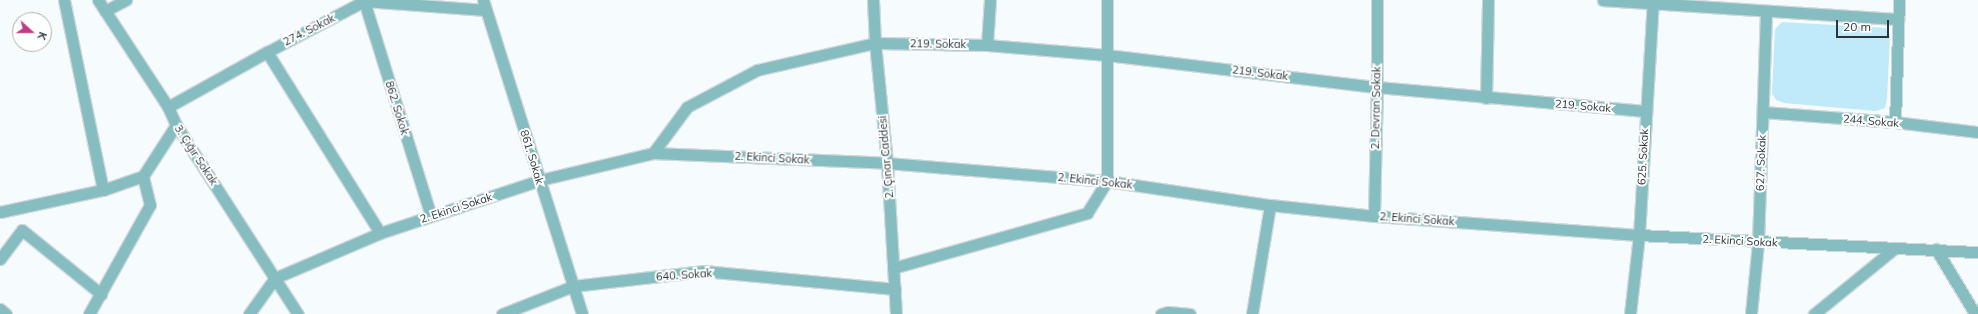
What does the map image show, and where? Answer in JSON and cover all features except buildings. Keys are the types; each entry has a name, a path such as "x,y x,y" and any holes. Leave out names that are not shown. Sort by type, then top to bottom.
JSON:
{"street":[{"path":"64,0 102,190"},
{"name":"3. Çığır Sokak","path":"98,0 168,107 176,125 298,314"},
{"path":"105,11 126,0"},
{"name":"2. Çınar Caddesi","path":"873,0 875,43 887,164 896,314"},
{"path":"988,45 990,0"},
{"path":"893,268 1087,213 1107,181 1106,0"},
{"name":"2. Devran Sokak","path":"1374,216 1377,87 1376,0"},
{"path":"1486,98 1488,0"},
{"path":"1603,0 1653,2 1898,19"},
{"path":"1895,122 1899,0"},
{"path":"364,1 485,5"},
{"name":"274. Sokak","path":"168,107 267,52 364,1"},
{"name":"862. Sokok","path":"364,1 431,216"},
{"name":"625. Sokak","path":"1630,314 1639,235 1645,112 1653,2"},
{"name":"861. Sokak","path":"485,5 582,314"},
{"name":"627. Sokak","path":"1750,314 1758,242 1766,11"},
{"name":"219. Sokak","path":"653,153 687,107 757,70 875,43 988,45 1107,55 1377,87 1645,112"},
{"path":"267,52 380,233"},
{"name":"244. Sokak","path":"1763,112 1895,122 1978,132"},
{"path":"0,212 102,190 143,176 176,125"},
{"name":"2. Ekinci Sokak","path":"275,278 380,233 431,216 540,180 653,153 887,164 1107,181 1270,205 1374,216 1639,235 1978,252"},
{"path":"89,314 150,205 143,176"},
{"path":"1252,314 1270,205"},
{"path":"0,259 22,230 101,294"},
{"path":"1814,314 1895,248"},
{"path":"1936,250 1975,314"},
{"name":"640. Sokak","path":"502,314 573,286 704,271 895,289"},
{"path":"249,314 275,278"},
{"path":"0,308 6,314"},
{"path":"1165,313 1190,314"}],"shaded area":[{"path":"1782,22 1886,28 1890,36 1887,99 1885,108 1876,111 1784,103 1776,100 1772,93 1775,29"}]}
